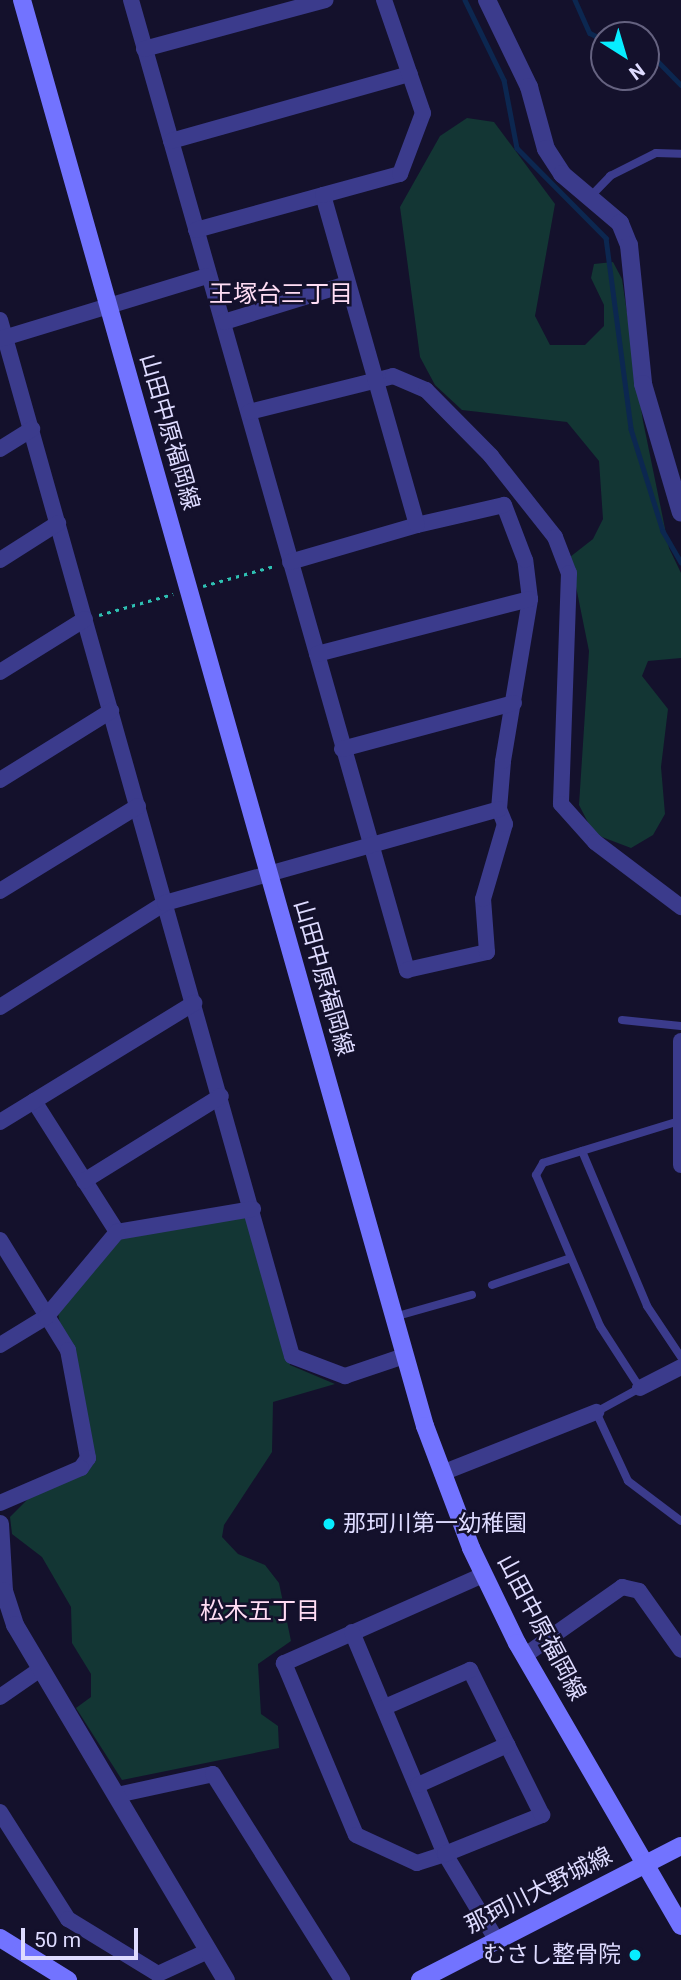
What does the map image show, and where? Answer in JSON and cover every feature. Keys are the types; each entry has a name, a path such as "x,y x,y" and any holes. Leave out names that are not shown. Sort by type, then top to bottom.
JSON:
{"main road":[{"name":"山田中原福岡線","path":"22,0 392,1317 442,1473 483,1575 524,1656 681,1926"},
{"name":"那珂川大野城線","path":"420,1980 681,1846"},
{"path":"0,1938 68,1980"}],"street":[{"path":"131,0 207,276 224,322 289,562 407,970 487,952 483,899 505,824 499,809 530,599 525,560 504,505 417,525 289,562"},
{"path":"144,49 325,0"},
{"path":"196,230 400,174 423,113 384,0"},
{"path":"487,0 529,87 546,149 562,174 620,223 629,245 643,384 681,513"},
{"path":"172,141 410,74"},
{"path":"323,195 417,525"},
{"path":"2,337 107,303 207,276"},
{"path":"224,322 347,284"},
{"path":"0,320 2,337 32,429 253,1209 292,1356 345,1376 404,1356"},
{"path":"249,412 375,376 426,390 491,456 555,537 569,573 571,616 561,804 595,842 681,907"},
{"path":"0,449 32,429"},
{"path":"0,560 58,523"},
{"path":"317,654 530,599"},
{"path":"0,672 85,619"},
{"path":"342,749 513,703"},
{"path":"0,780 111,712"},
{"path":"0,891 138,806"},
{"path":"0,1007 165,903 499,809"},
{"path":"0,1122 194,1003"},
{"path":"681,1041 676,1122 681,1165"},
{"path":"84,1181 221,1096"},
{"path":"34,1101 117,1232"},
{"path":"0,1345 46,1317 117,1232 253,1209"},
{"path":"0,1240 68,1350 88,1458 81,1468 0,1503"},
{"path":"640,1388 681,1367"},
{"path":"442,1473 596,1412"},
{"path":"0,1524 4,1591 40,1670 226,1980"},
{"path":"385,1707 470,1670 542,1815 416,1863 366,1844 341,1804 284,1662 483,1575"},
{"path":"524,1656 622,1587 639,1591 681,1650"},
{"path":"352,1632 445,1854 497,1941"},
{"path":"0,1697 40,1670"},
{"path":"418,1785 507,1745"},
{"path":"117,1795 213,1774 341,1980"},
{"path":"0,1812 68,1919 158,1975 208,1951"}],"lane":[{"path":"591,196 610,176 656,153 681,154"},
{"path":"622,1020 681,1026"},
{"path":"676,1122 543,1163 536,1175 600,1326 640,1388 596,1412 628,1481 681,1521"},
{"path":"582,1151 646,1306 681,1357"},
{"path":"492,1285 570,1258"},
{"path":"392,1317 472,1295"}],"green space":[{"path":"467,118 494,122 555,204 535,316 550,345 585,345 604,326 604,305 591,278 594,264 613,262 622,279 643,421 669,548 681,573 681,658 648,661 642,676 668,709 661,767 665,814 653,835 631,848 594,834 579,805 589,651 570,557 593,539 603,519 599,461 567,422 462,410 435,385 420,357 400,207 440,136"},
{"path":"247,1215 290,1365 335,1384 273,1402 272,1452 224,1525 222,1537 238,1554 265,1565 279,1583 291,1641 258,1664 261,1714 278,1726 279,1748 122,1780 76,1708 91,1697 91,1674 72,1643 71,1607 42,1557 12,1534 10,1517 40,1487 86,1470 58,1313 116,1240"}],"waterway":[{"path":"465,0 504,80 517,148 606,238 631,429 663,531 681,562"},
{"path":"575,0 590,33"},
{"path":"660,63 681,85"}],"place":[{"name":"那珂川第一幼稚園","path":"329,1524"},
{"name":"むさし整骨院","path":"635,1955"}],"district":[{"name":"王塚台三丁目","path":"281,295"},
{"name":"松木五丁目","path":"260,1612"}]}
